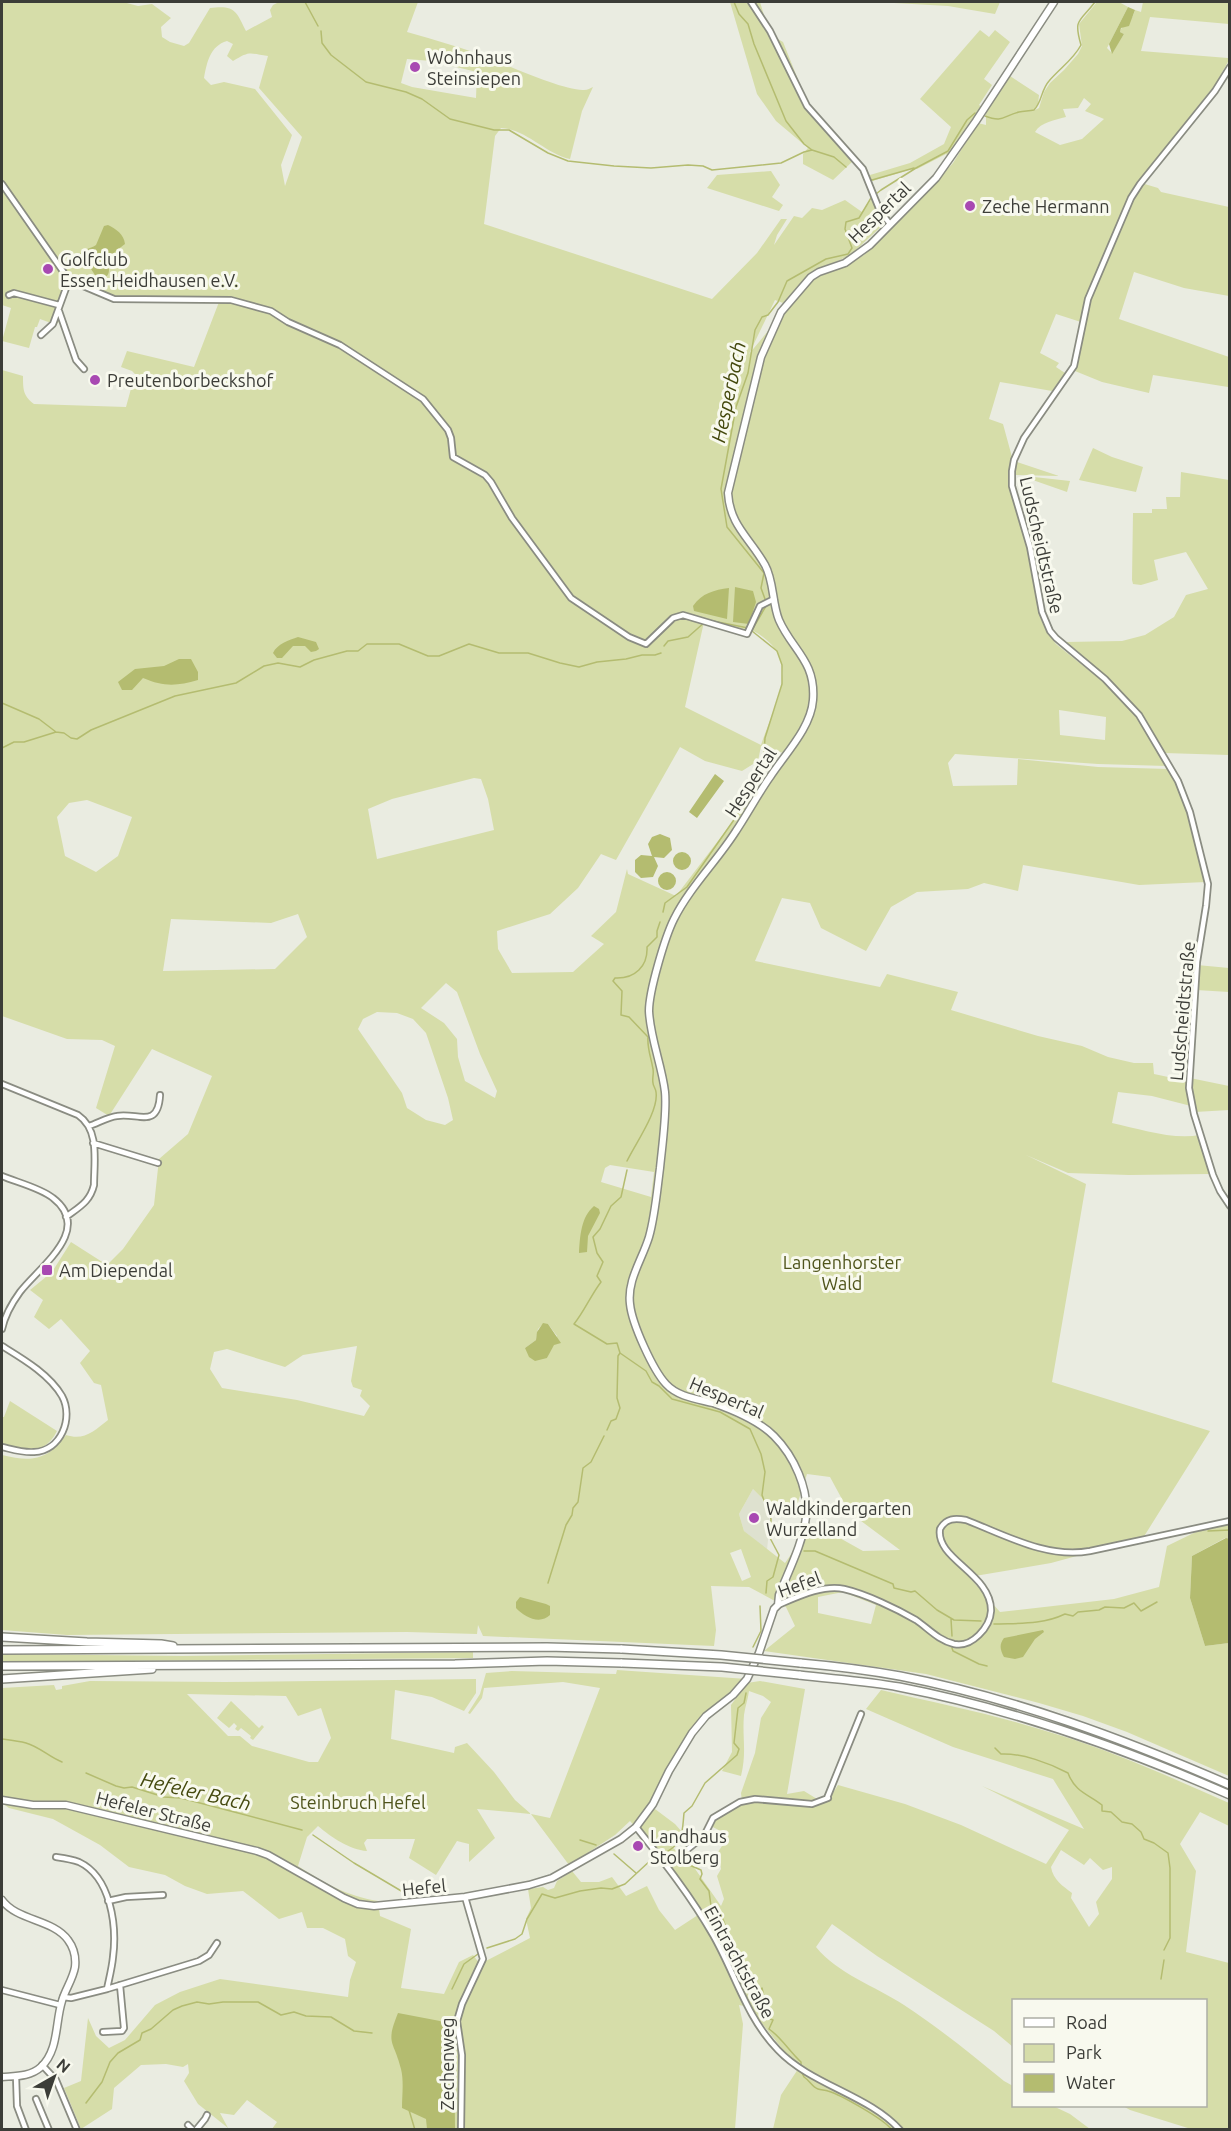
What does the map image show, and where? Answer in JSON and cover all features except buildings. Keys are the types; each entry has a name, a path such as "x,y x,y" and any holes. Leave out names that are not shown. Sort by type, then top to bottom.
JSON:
{"highway":[{"path":"2,1637 161,1644 190,1649"},
{"path":"2,1650 547,1647 701,1653 800,1663 909,1678 1038,1712 1139,1746 1230,1785"},
{"path":"2,1666 445,1664 547,1661 722,1667 799,1675 897,1687 1035,1721 1148,1761 1230,1795"},
{"path":"2,1679 151,1669 160,1665"}],"main road":[{"name":"Hespertal","path":"778,1605 779,1595 801,1539 806,1519 807,1499 798,1474 786,1451 760,1425 716,1404 687,1397 667,1386 633,1322 629,1301 631,1281 649,1237 660,1169 666,1094 649,1010 670,928 686,899 738,829 811,713 813,697 807,664 777,616 769,573 734,522 729,507 728,493 761,357 781,312 801,287 819,272 845,263 862,252 948,164 1054,2"},
{"name":"Hefel","path":"294,1870 344,1898 358,1904 374,1906 465,1897 529,1885 552,1878 621,1839 636,1827 653,1804 692,1733 706,1716 733,1695 747,1679 778,1605"},
{"name":"Hefeler Straße","path":"2,1800 33,1805 66,1805 83,1809 257,1851 294,1870"},
{"path":"2,1900 9,1907 56,1929 68,1940 74,1951 75,1966 60,2005 52,2050 42,2065 28,2074 2,2077"}],"street":[{"path":"752,2 770,32 807,106 863,169 873,197 890,224"},
{"name":"Ludscheidtstraße","path":"1230,67 1215,91 1131,198 1088,299 1074,366 1024,438 1014,460 1011,478 1030,547 1042,612 1050,631 1120,693 1139,715 1178,782 1193,821 1208,884 1197,962 1189,1088 1194,1114 1213,1175 1220,1192 1230,1206"},
{"path":"2,184 69,280 114,299 231,300 271,312 340,345 423,399 448,430 453,457 485,475 491,482 512,518 572,598 609,625 643,644 646,644 674,618 683,615 747,634 762,603 774,599"},
{"path":"41,335 53,324 69,280"},
{"path":"9,295 14,293 59,308"},
{"path":"59,308 76,360 84,369"},
{"path":"2,1083 78,1115 89,1126 93,1134 94,1185 92,1193 88,1200 66,1216"},
{"path":"89,1126 117,1116 146,1118 153,1115 158,1108 160,1095"},
{"path":"93,1143 158,1163"},
{"path":"2,1176 54,1198 66,1216 66,1231 61,1247 22,1290 8,1312 2,1329"},
{"path":"2,1310 8,1312"},
{"path":"2,1346 25,1360 56,1388 66,1405 67,1419 62,1433 52,1445 39,1451 27,1452 2,1447"},
{"name":"Hefel","path":"778,1605 827,1588 845,1589 915,1620 941,1640 957,1645 982,1632 988,1623 991,1609 980,1581 941,1542 940,1528 947,1521 966,1520 1048,1551 1068,1554 1230,1521"},
{"path":"667,1866 704,1836 713,1818 740,1802 755,1799 812,1804 820,1803 828,1798 861,1714"},
{"name":"Eintrachtstraße","path":"636,1827 662,1859 712,1933 753,2018 777,2049 799,2068 871,2108 900,2130"},
{"path":"56,1857 75,1861 90,1869 98,1879 108,1900 114,1940 107,1989"},
{"path":"108,1900 163,1895"},
{"name":"Zechenweg","path":"461,2130 462,2055 458,2022 462,2004 483,1959 465,1897"},
{"path":"63,1997 71,1998 107,1989 199,1962 209,1955 217,1943"},
{"path":"103,2032 122,2031 124,2028 120,1985"},
{"path":"2,1990 60,2005"},
{"path":"42,2065 56,2080 77,2130"},
{"path":"16,2076 17,2106 26,2130"},
{"path":"36,2099 49,2130"},
{"path":"188,2125 195,2130 207,2115"}],"shaded area":[{"name":"Waldkindergarten Wurzelland","path":"753,1489 762,1498 770,1521 767,1550 744,1531 739,1514"}],"green space":[{"name":"Langenhorster Wald","path":"2,2 123,2 138,6 152,4 171,18 161,27 162,37 184,46 189,43 210,8 225,8 234,11 246,31 272,17 270,10 279,2 418,2 407,32 471,51 564,87 584,90 593,87 582,111 570,159 552,152 519,132 501,128 495,136 484,224 712,299 757,253 781,219 787,219 774,245 794,216 802,218 812,208 822,210 845,200 862,212 872,199 884,224 853,254 813,272 783,303 775,300 749,354 802,290 825,272 851,263 864,255 936,182 953,163 978,123 986,125 986,112 1010,76 1039,95 1038,104 1033,111 1039,108 1044,92 1050,83 1078,54 1082,46 1079,24 1097,2 1119,2 1128,7 1107,48 1112,53 1124,34 1120,32 1121,29 1135,10 1141,12 1143,2 1229,2 1229,24 1150,17 1141,51 1228,58 1229,60 1215,85 1138,182 1158,188 1161,192 1229,207 1229,296 1184,288 1134,272 1119,319 1229,357 1228,387 1153,375 1149,393 1102,382 1075,371 1084,323 1056,314 1040,353 1059,363 1056,367 1065,373 1052,391 1000,382 989,419 1003,424 1012,457 1010,491 1028,552 1040,617 1046,631 1056,644 1117,693 1136,714 1167,766 1098,764 955,754 948,763 953,786 1017,785 1018,759 1098,767 1169,769 1192,824 1206,882 1139,885 1023,865 1018,891 984,883 968,889 917,892 891,907 866,951 821,928 810,903 782,898 755,961 880,987 887,974 958,992 951,1010 1038,1036 1082,1046 1108,1057 1134,1063 1153,1063 1154,1074 1187,1081 1191,1106 1152,1096 1118,1092 1112,1123 1167,1135 1200,1135 1209,1174 1068,1173 1026,1155 1086,1184 1052,1382 1210,1431 1143,1538 1051,1563 969,1577 1000,1612 1114,1599 1159,1587 1167,1546 1204,1528 1229,1524 1229,1539 1225,1538 1192,1556 1190,1598 1205,1646 1229,1643 1229,1776 1127,1732 1039,1703 926,1674 764,1651 795,1626 786,1607 749,1587 711,1586 716,1630 714,1646 483,1636 478,1625 477,1634 407,1632 67,1635 2,1630 2,1455 30,1459 45,1455 66,1435 84,1436 108,1420 101,1385 94,1383 80,1363 90,1351 61,1319 49,1329 34,1317 43,1300 30,1290 52,1272 71,1242 107,1265 123,1249 154,1205 159,1159 188,1134 212,1076 152,1049 109,1116 96,1108 115,1046 102,1040 67,1039 2,1016 2,370 23,376 24,392 34,404 126,407 135,374 121,367 127,351 194,367 219,302 113,301 71,284 61,307 59,322 54,326 40,319 35,327 29,348 2,341 11,308 2,305","holes":["227,41 233,44 227,56 233,61 249,54 268,56 259,88 302,137 285,186 281,165 292,135 255,89 224,82 211,85 204,78 213,51 221,43","407,59 431,61 477,72 476,98 401,83","1084,98 1091,104 1085,111 1104,119 1082,139 1060,145 1035,132 1053,120 1066,117 1063,109 1078,108","704,622 747,634 750,629 767,640 777,653 782,667 779,696 761,745 685,707","806,667 815,697 801,732 676,896 628,874 627,869 616,912 591,936 604,944 573,972 512,973 498,949 497,931 550,914 578,888 601,854 616,860 680,747 705,761 742,771 758,761 761,746 783,753 800,729 814,698","1059,710 1106,717 1105,740 1060,735","474,778 481,779 488,799 494,830 377,859 368,809 392,799","87,800 132,817 118,856 96,872 65,856 57,817 69,803","298,914 307,937 275,969 163,971 171,919 271,923","446,983 457,992 480,1054 497,1091 495,1098 465,1081 458,1057 457,1039 444,1023 421,1008","377,1012 397,1013 413,1019 426,1033 453,1120 445,1125 426,1120 407,1108 402,1093 358,1029 363,1019","610,1165 654,1172 651,1197 601,1182 605,1168","543,1324 548,1324 557,1336 547,1358 525,1348 536,1340 538,1329","357,1346 351,1381 353,1387 362,1390 360,1396 370,1406 364,1416 297,1400 222,1388 210,1369 214,1352 227,1349 285,1367 303,1355","807,1474 830,1477 849,1512 900,1550 863,1551 813,1523 785,1563 744,1531 739,1514 753,1489 776,1512 790,1511 798,1502","741,1549 751,1577 742,1581 730,1553","843,1592 876,1605 871,1624 818,1613 818,1597"]},
{"path":"730,2 760,2 767,25 776,38 783,42 801,87 805,108 853,161 833,180 803,164 803,154 808,148 776,121 757,94"},
{"path":"876,2 1000,2 995,14 948,6"},
{"path":"980,30 989,37 995,30 1010,42 984,79 992,85 979,105 982,107 949,157 946,154 917,169 869,182 870,175 910,163 944,144 951,127 920,99"},
{"path":"771,171 780,185 772,197 783,205 779,211 707,188 717,175"},
{"path":"1093,448 1143,467 1136,492 1079,480"},
{"path":"1017,462 1059,476 1015,475"},
{"path":"1181,472 1229,480 1229,755 1164,753 1132,706 1095,667 1066,642 1122,641 1145,635 1174,617 1186,595 1208,589 1186,552 1154,560 1158,580 1141,585 1133,584 1132,580 1133,513 1152,513 1152,509 1167,509 1166,497 1180,497"},
{"path":"1027,478 1070,481 1067,492"},
{"path":"1197,965 1229,968 1229,992 1196,990"},
{"path":"1190,1078 1229,1086 1229,1110 1195,1112"},
{"path":"10,1401 57,1431 47,1444 33,1451 17,1451 2,1445 2,1417"},
{"path":"473,1652 473,1658 2,1662 2,1654 183,1656"},
{"name":"Steinbruch Hefel","path":"617,1670 747,1679 701,1721 651,1806 682,1832 672,1847 691,1863 721,1906 724,1899 717,1876 721,1869 718,1852 726,1840 724,1833 711,1826 719,1814 742,1802 741,1793 755,1753 761,1718 771,1702 749,1691 744,1715 744,1759 741,1776 722,1771 732,1752 731,1705 747,1683 760,1681 805,1689 787,1794 804,1791 827,1802 838,1785 905,1804 961,1825 1046,1864 1069,1830 982,1786 1084,1829 1053,1779 953,1747 866,1709 881,1690 993,1716 1081,1742 1229,1803 1229,1826 1200,1812 1180,1844 1196,1871 1186,1952 1229,1963 1229,2129 1191,2129 1125,2107 1207,2107 1207,1999 1012,1999 1012,2046 994,2031 877,1956 832,1924 816,1947 835,1965 917,2014 1012,2085 1012,2107 1055,2107 1070,2114 1090,2129 773,2129 781,2095 800,2066 791,2060 749,2007 739,2005 743,2024 735,2129 272,2129 277,2122 247,2100 234,2115 220,2113 228,2128 198,2104 184,2081 189,2073 188,2064 183,2067 166,2064 141,2065 114,2088 112,2109 81,2129 64,2088 81,2081 88,2018 96,2036 109,2048 125,2040 155,2005 180,1992 220,1979 348,1997 350,1980 356,1962 348,1956 345,1939 323,1928 307,1928 302,1912 279,1919 243,1891 207,1894 165,1875 129,1867 100,1845 53,1819 9,1808 2,1803 2,1688 54,1685 56,1690 62,1689 62,1686 90,1681 476,1679 476,1693 464,1711 432,1697 395,1690 391,1739 454,1753 455,1747 467,1743 494,1772 515,1800 531,1814 550,1818 600,1688 563,1682 484,1688 482,1698 470,1714 468,1713 480,1694 486,1673 512,1671 616,1674","holes":["187,1694 286,1696 298,1716 321,1708 331,1738 318,1762 309,1762 252,1746 240,1736 228,1736","477,1809 531,1814 569,1865 615,1835 630,1821 668,1863 701,1913 675,1930 659,1910 647,1886 626,1896 612,1877 599,1882 581,1882 572,1871 557,1881 554,1888 528,1889 531,1908 526,1919 530,1938 480,1964 473,1955 459,1962 444,1994 401,1988 411,1929 380,1916 378,1901 346,1892 298,1866 307,1837 318,1826 347,1846 367,1851 364,1843 367,1839 415,1839 409,1858 436,1875 457,1841 469,1844 469,1862 495,1838","1061,1850 1084,1865 1090,1858 1103,1870 1112,1867 1112,1879 1096,1902 1099,1914 1089,1927 1071,1898 1072,1893 1056,1879 1052,1872 1051,1867"]},
{"path":"231,1701 259,1728 262,1725 264,1727 253,1740 241,1728 238,1731 235,1729 237,1726 234,1723 229,1728 217,1718"}],"water":[{"path":"1128,7 1135,10 1129,26 1121,28 1120,32 1124,34 1112,54 1109,44"},
{"path":"108,225 117,230 125,244 112,256 106,277 97,278 89,266 79,260 79,256 96,245 104,226"},
{"path":"735,587 753,591 756,602 749,624 733,622"},
{"path":"729,588 727,619 694,611 693,606 704,595"},
{"path":"298,637 316,642 319,649 311,652 305,646 293,646 282,658 277,658 273,653 277,647"},
{"path":"179,659 191,659 198,672 198,680 170,685 143,678 132,690 122,690 118,682 135,669 164,666"},
{"path":"715,774 724,781 697,818 689,812"},
{"path":"660,834 670,838 672,850 664,858 654,857 658,866 653,877 641,878 635,872 635,860 641,855 652,856 648,844 652,837"},
{"path":"682,852 688,855 691,861 688,867 682,870 676,867 673,861 676,855"},
{"path":"667,872 673,875 676,881 673,887 667,890 661,887 658,881 661,875"},
{"path":"594,1206 599,1209 600,1213 588,1236 587,1252 579,1253 584,1221"},
{"path":"543,1323 548,1324 561,1343 554,1345 547,1358 535,1361 529,1357 525,1348 536,1340 537,1332"},
{"path":"1226,1538 1230,1539 1229,1643 1205,1646 1190,1598 1192,1556"},
{"path":"520,1597 550,1606 550,1615 537,1620 523,1614 516,1608 516,1602"},
{"path":"1043,1630 1044,1632 1035,1639 1023,1657 1015,1659 1004,1657 1001,1643 1004,1638"},
{"path":"398,2013 440,2021 450,2028 454,2041 455,2129 427,2129 426,2119 402,2108 402,2074 391,2037"}],"waterway":[{"path":"305,2 318,26"},
{"path":"734,2 739,14 748,24 786,121 804,144 812,150 834,157 846,167"},
{"name":"Hesperbach","path":"985,116 999,119 1034,110 1046,85 1081,45 1079,21 1095,2"},
{"path":"321,31 322,43 331,55 366,82 406,92 422,99 450,119 494,130 509,130 548,153 568,161 651,168 688,165 703,166 712,170 781,163 812,150"},
{"name":"Hesperbach","path":"765,599 761,588 764,573 727,527 721,489 736,407 748,373 755,330 762,317 768,315 778,302 787,281 826,259 848,254 852,248 845,229 846,222 859,218 871,198 881,190 948,151 967,120 975,113"},
{"path":"866,169 872,180 914,168"},
{"path":"752,630 766,606"},
{"path":"708,620 748,628"},
{"path":"664,646 668,641 688,637 705,622"},
{"name":"Hesperbach","path":"663,912 665,903 687,887 752,794 755,766 764,754 765,738 782,684 782,665 777,651 752,631"},
{"path":"2,748 14,742 24,742 56,732 77,739 91,730 175,696 236,683 264,666 278,663 300,667 314,660 347,651 358,651 367,644 399,644 428,656 439,656 469,644 499,653 528,653 579,667 597,662 661,653"},
{"path":"2,703 39,719 56,732"},
{"name":"Hesperbach","path":"627,1161 650,1118 656,1092 653,1084 648,1037 629,1017 621,1015 622,991 613,981 615,978 634,974 643,965 647,947 657,937 660,922"},
{"name":"Hesperbach","path":"627,1170 621,1197 611,1206 600,1229 593,1237 597,1253 603,1262 597,1276 601,1282 574,1324 607,1344 617,1343 620,1353 646,1371 652,1382 672,1399 720,1412 750,1429 761,1454 765,1472 762,1495 771,1519 770,1538 779,1555 773,1577 767,1581 766,1593"},
{"path":"607,1430 611,1421 616,1419 620,1408 617,1398 620,1353"},
{"path":"548,1583 566,1525 578,1502 583,1468 591,1462 604,1436"},
{"path":"1208,1531 1230,1530"},
{"path":"804,1551 815,1551 893,1584 894,1588 915,1591 937,1610 954,1620 981,1621"},
{"path":"994,1624 1039,1622 1065,1614 1073,1616 1078,1612 1099,1610 1105,1607 1124,1608 1134,1603 1141,1611 1157,1602"},
{"name":"Hesperbach","path":"753,1647 761,1631 760,1606"},
{"path":"951,1619 952,1636"},
{"path":"952,1648 953,1651 987,1666"},
{"name":"Hesperbach","path":"665,1853 679,1841 684,1813 692,1806 705,1783 737,1755 739,1749 734,1743 738,1708 744,1703 746,1693"},
{"name":"Hefeler Bach","path":"2,1739 31,1745 62,1762"},
{"path":"995,1748 1001,1754 1035,1759 1068,1773 1078,1789 1102,1805 1102,1811 1111,1812 1122,1822 1132,1824 1141,1832 1144,1839 1168,1853 1170,1938 1164,1950"},
{"name":"Hefeler Bach","path":"86,1773 116,1786 132,1787 164,1797 181,1798 302,1830"},
{"name":"Hefeler Bach","path":"313,1835 403,1892"},
{"path":"580,1840 596,1845"},
{"path":"614,1854 636,1873"},
{"name":"Hesperbach","path":"487,1948 515,1939 522,1934 527,1919 542,1894 555,1898 580,1891 612,1889 625,1884 652,1859"},
{"path":"680,1861 701,1870 700,1879 709,1891 711,1906 719,1909 717,1912 725,1925 724,1940 730,1958 736,1965 747,1992 750,1995 762,1988 767,2008 771,2013 770,2019 773,2020 769,2029 801,2062 801,2066"},
{"name":"Hesperbach","path":"452,1989 464,1964 478,1954"},
{"path":"1161,1979 1164,1960"},
{"path":"86,2103 102,2082 110,2062 118,2053 140,2040 142,2033 151,2029 173,2010 197,2002 209,2004 258,2002 281,2015 294,2012 306,2016 331,2017 354,2031 372,2033"},
{"path":"801,2071 816,2088 834,2093 852,2102 892,2130"},
{"name":"Hesperbach","path":"409,2110 415,2130"}],"place":[{"name":"Wohnhaus Steinsiepen","path":"415,67"},
{"name":"Zeche Hermann","path":"970,206"},
{"name":"Golfclub Essen-Heidhausen e.V.","path":"48,269"},
{"name":"Preutenborbeckshof","path":"95,380"},
{"name":"Am Diependal","path":"47,1270"},
{"name":"Waldkindergarten Wurzelland","path":"754,1518"},
{"name":"Landhaus Stolberg","path":"638,1846"}]}
